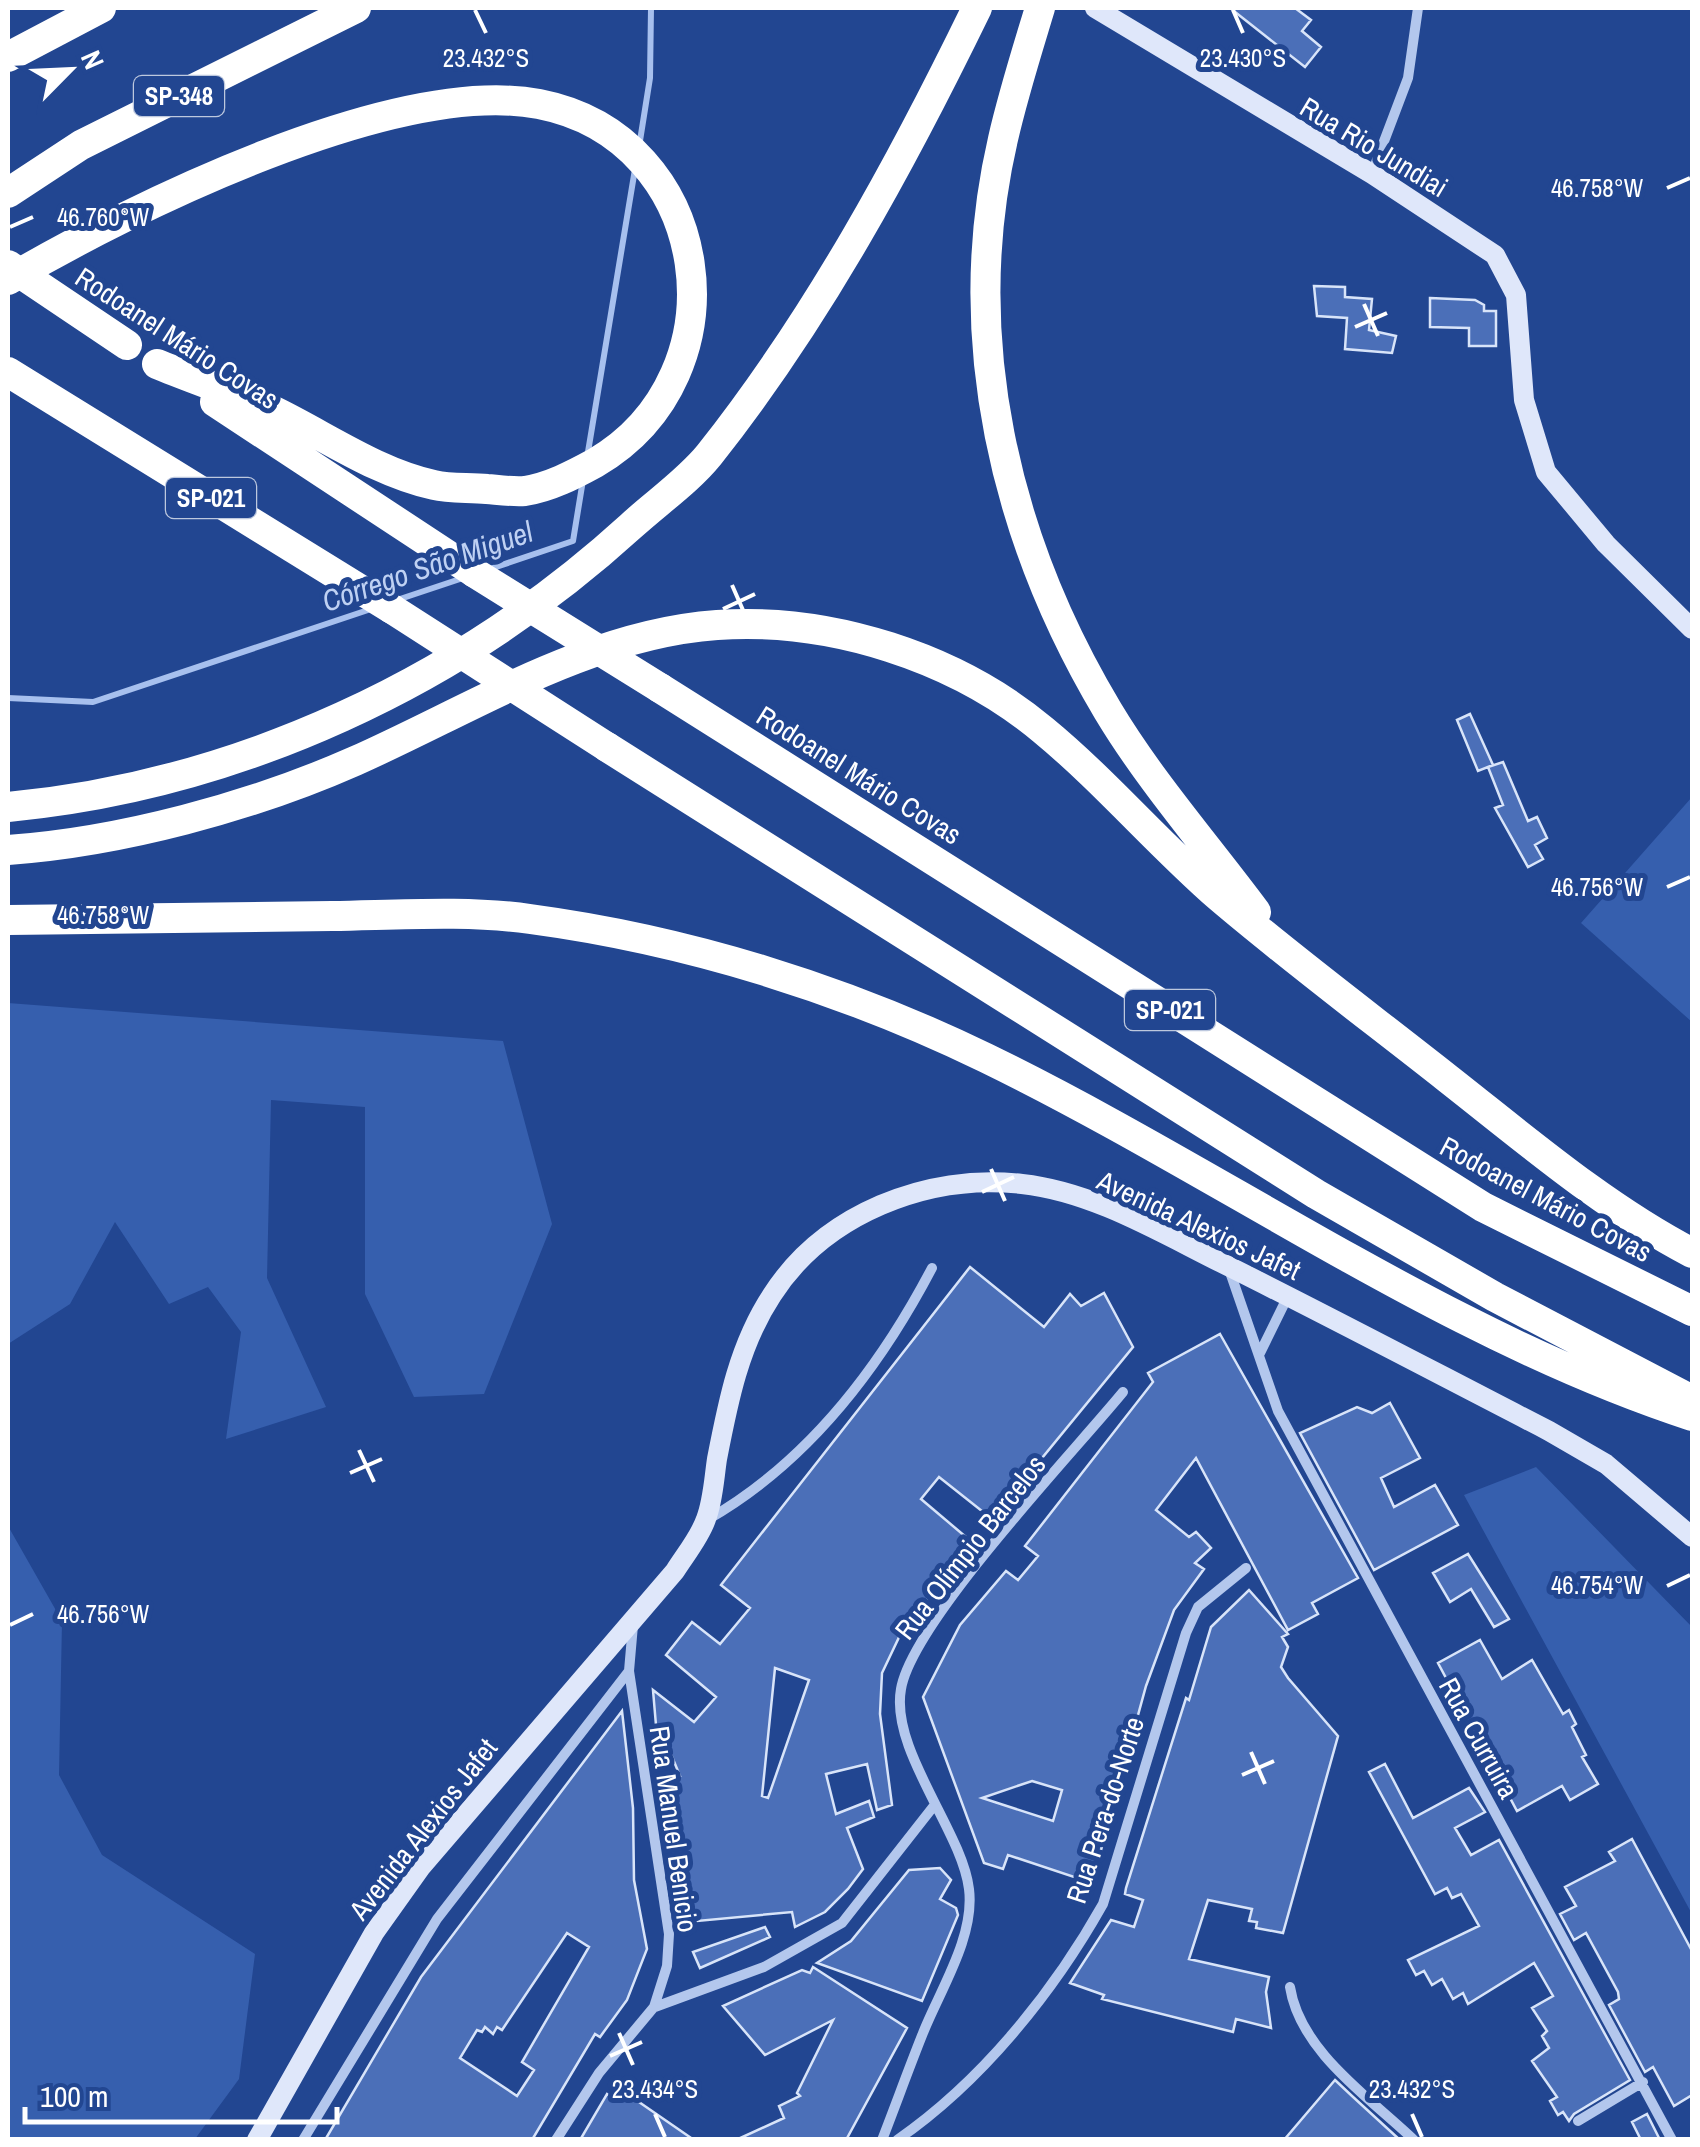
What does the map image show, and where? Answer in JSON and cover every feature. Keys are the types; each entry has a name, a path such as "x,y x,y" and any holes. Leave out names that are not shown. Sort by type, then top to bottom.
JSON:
{"highway":[{"path":"8,57 100,8"},
{"name":"SP-348","path":"8,192 81,145 356,8"},
{"path":"8,807 162,783 335,721 512,623 585,568 706,458 773,366 884,190 977,8"},
{"path":"1040,8 1002,141 989,232 988,362 1004,469 1046,597 1110,713 1285,950"},
{"path":"8,280 99,226 263,157 412,109 479,99 542,105 594,125 636,155 667,194 687,243 694,291 684,358 662,405 628,443 569,478 524,491 434,485 157,364"},
{"name":"Rodoanel Mário Covas","path":"8,265 476,573 1483,1207 1692,1311"},
{"name":"SP-021","path":"19,379 392,608 1316,1194 1494,1296 1692,1400"},
{"path":"8,850 189,818 350,764 551,669 646,638 717,625 805,630 876,642 969,680 1042,728 1219,896 1285,950 1556,1164 1692,1253"},
{"path":"8,920 375,915 527,918 662,943 764,971 872,1009 983,1056 1192,1164 1390,1279 1617,1392 1692,1416"}],"main road":[{"name":"Rua Rio Jundiai","path":"1094,8 1372,174 1502,263 1516,296 1524,400 1546,472 1562,495 1692,630"},
{"name":"Avenida Alexios Jafet","path":"257,2140 374,1933 421,1867 633,1625 675,1571 706,1520 728,1399 752,1327 774,1291 809,1250 854,1218 907,1194 960,1182 1024,1184 1086,1200 1288,1296 1592,1456 1692,1537"}],"street":[{"path":"1372,174 1408,78 1418,8"},
{"name":"Rua Curruira","path":"1228,1267 1260,1353 1265,1378 1286,1425 1672,2140"},
{"name":"Avenida Alexios Jafet","path":"706,1520 758,1487 832,1416 877,1361 932,1268"},
{"path":"1260,1353 1288,1296"},
{"name":"Rua Olímpio Barcelos","path":"882,2140 968,1913 968,1884 962,1862 934,1807 900,1707 906,1673 921,1642 958,1592 1123,1392"},
{"name":"Rua Pera-do-Norte","path":"897,2140 968,2079 1036,2005 1082,1940 1102,1904 1186,1633 1198,1607 1246,1568"},
{"path":"303,2140 354,2049 455,1893 629,1671 633,1625"},
{"name":"Rua Manuel Benicio","path":"556,2140 600,2073 654,2007 667,1966 668,1934 629,1671"},
{"path":"654,2007 764,1967 842,1923 934,1807"},
{"path":"1290,1987 1293,2010 1307,2034 1414,2140"},
{"path":"1578,2121 1643,2082"}],"shaded area":[{"path":"1692,797 1692,1022 1581,923"},
{"path":"8,1003 503,1041 552,1224 484,1394 414,1397 365,1294 365,1107 271,1100 267,1278 326,1407 226,1439 241,1332 208,1287 169,1304 115,1222 70,1304 8,1344"},
{"path":"1536,1467 1692,1627 1692,1914 1464,1495"},
{"path":"8,1526 62,1621 59,1775 102,1855 255,1954 239,2079 195,2139 8,2139"}],"building":[{"path":"1230,8 1295,8 1311,20 1302,31 1321,47 1305,67"},
{"path":"1314,286 1345,287 1345,297 1372,299 1369,330 1396,336 1392,353 1345,349 1347,318 1317,316"},
{"path":"1430,298 1475,300 1484,305 1484,311 1496,311 1496,346 1469,346 1469,328 1430,327"},
{"path":"1470,714 1493,765 1478,771 1457,720"},
{"path":"1503,762 1528,821 1537,817 1547,838 1535,845 1543,859 1528,867 1495,808 1503,805 1488,767"},
{"path":"970,1267 1044,1327 1070,1294 1081,1306 1104,1293 1133,1347 992,1519 939,1477 921,1499 973,1543 902,1631 882,1673 880,1714 892,1805 877,1810 867,1764 826,1774 836,1814 869,1801 874,1817 847,1828 863,1869 825,1912 795,1927 792,1912 676,1923 662,1783 680,1776 664,1737 657,1737 653,1690 694,1722 716,1697 666,1655 692,1622 720,1644 750,1608 721,1585","holes":["775,1668 809,1680 768,1798 762,1796"]},
{"path":"1220,1334 1358,1578 1312,1603 1318,1614 1288,1630 1196,1458 1156,1510 1189,1537 1196,1532 1211,1548 1195,1563 1204,1569 1174,1610 1146,1686 1092,1883 1008,1855 1003,1869 984,1863 923,1697 960,1625 1006,1571 1018,1580 1038,1556 1025,1546 1153,1382 1148,1373","holes":["1032,1781 1062,1790 1053,1821 982,1798"]},
{"path":"1390,1403 1420,1458 1381,1478 1394,1507 1435,1485 1458,1525 1374,1570 1300,1433 1357,1407 1372,1413"},
{"path":"1468,1554 1509,1619 1494,1627 1471,1589 1450,1602 1433,1573"},
{"path":"1249,1590 1288,1634 1282,1637 1288,1647 1281,1667 1338,1736 1283,1933 1256,1928 1257,1922 1249,1921 1252,1909 1208,1900 1189,1959 1269,1977 1266,1992 1271,2028 1236,2019 1233,2032 1102,1999 1104,1995 1070,1983 1111,1920 1134,1927 1143,1900 1125,1894 1126,1888 1186,1698 1189,1700 1211,1627"},
{"path":"1480,1640 1502,1679 1532,1660 1563,1714 1569,1710 1576,1724 1572,1727 1586,1755 1582,1757 1598,1784 1570,1800 1562,1786 1517,1811 1438,1663"},
{"path":"622,1711 633,1808 634,1880 647,1949 627,2000 600,2037 595,2034 532,2140 325,2140 421,1977","holes":["567,1933 589,1947 522,2062 534,2070 517,2096 460,2058 477,2030 482,2032 485,2027 493,2034 497,2027 502,2030"]},
{"path":"1385,1764 1413,1818 1469,1788 1485,1812 1455,1828 1471,1855 1499,1840 1630,2080 1574,2114 1569,2121 1563,2112 1558,2115 1550,2101 1557,2097 1532,2061 1549,2048 1542,2036 1547,2031 1532,2008 1553,1996 1534,1963 1468,2004 1463,1993 1453,1999 1442,1979 1432,1985 1424,1971 1416,1975 1408,1960 1479,1926 1461,1894 1452,1898 1447,1888 1435,1894 1369,1772"},
{"path":"1632,1839 1692,1951 1692,2095 1674,2106 1653,2067 1645,2072 1609,2005 1619,1999 1618,1992 1586,1933 1574,1940 1560,1914 1576,1906 1565,1887 1615,1861 1609,1852"},
{"path":"940,1868 951,1880 940,1899 956,1908 958,1915 922,2001 817,1963 851,1941 909,1870"},
{"path":"765,1927 770,1937 700,1968 693,1952"},
{"path":"813,1967 907,2028 846,2140 736,2140 784,2118 779,2106 800,2096 797,2093 833,2020 765,2055 723,2006 802,1970 810,1973"},
{"path":"1335,2080 1352,2096 1400,2140 1284,2140"},
{"path":"623,2091 694,2140 580,2140 607,2094 617,2101"},
{"path":"1647,2114 1660,2140 1641,2140 1632,2122"}],"waterway":[{"name":"Córrego São Miguel","path":"639,147 650,78 651,8"},
{"name":"Córrego São Miguel","path":"587,458 635,169"},
{"name":"Córrego São Miguel","path":"487,570 573,541 583,480"},
{"name":"Córrego São Miguel","path":"397,600 466,577"},
{"name":"Córrego São Miguel","path":"8,698 93,702 371,609"}]}
